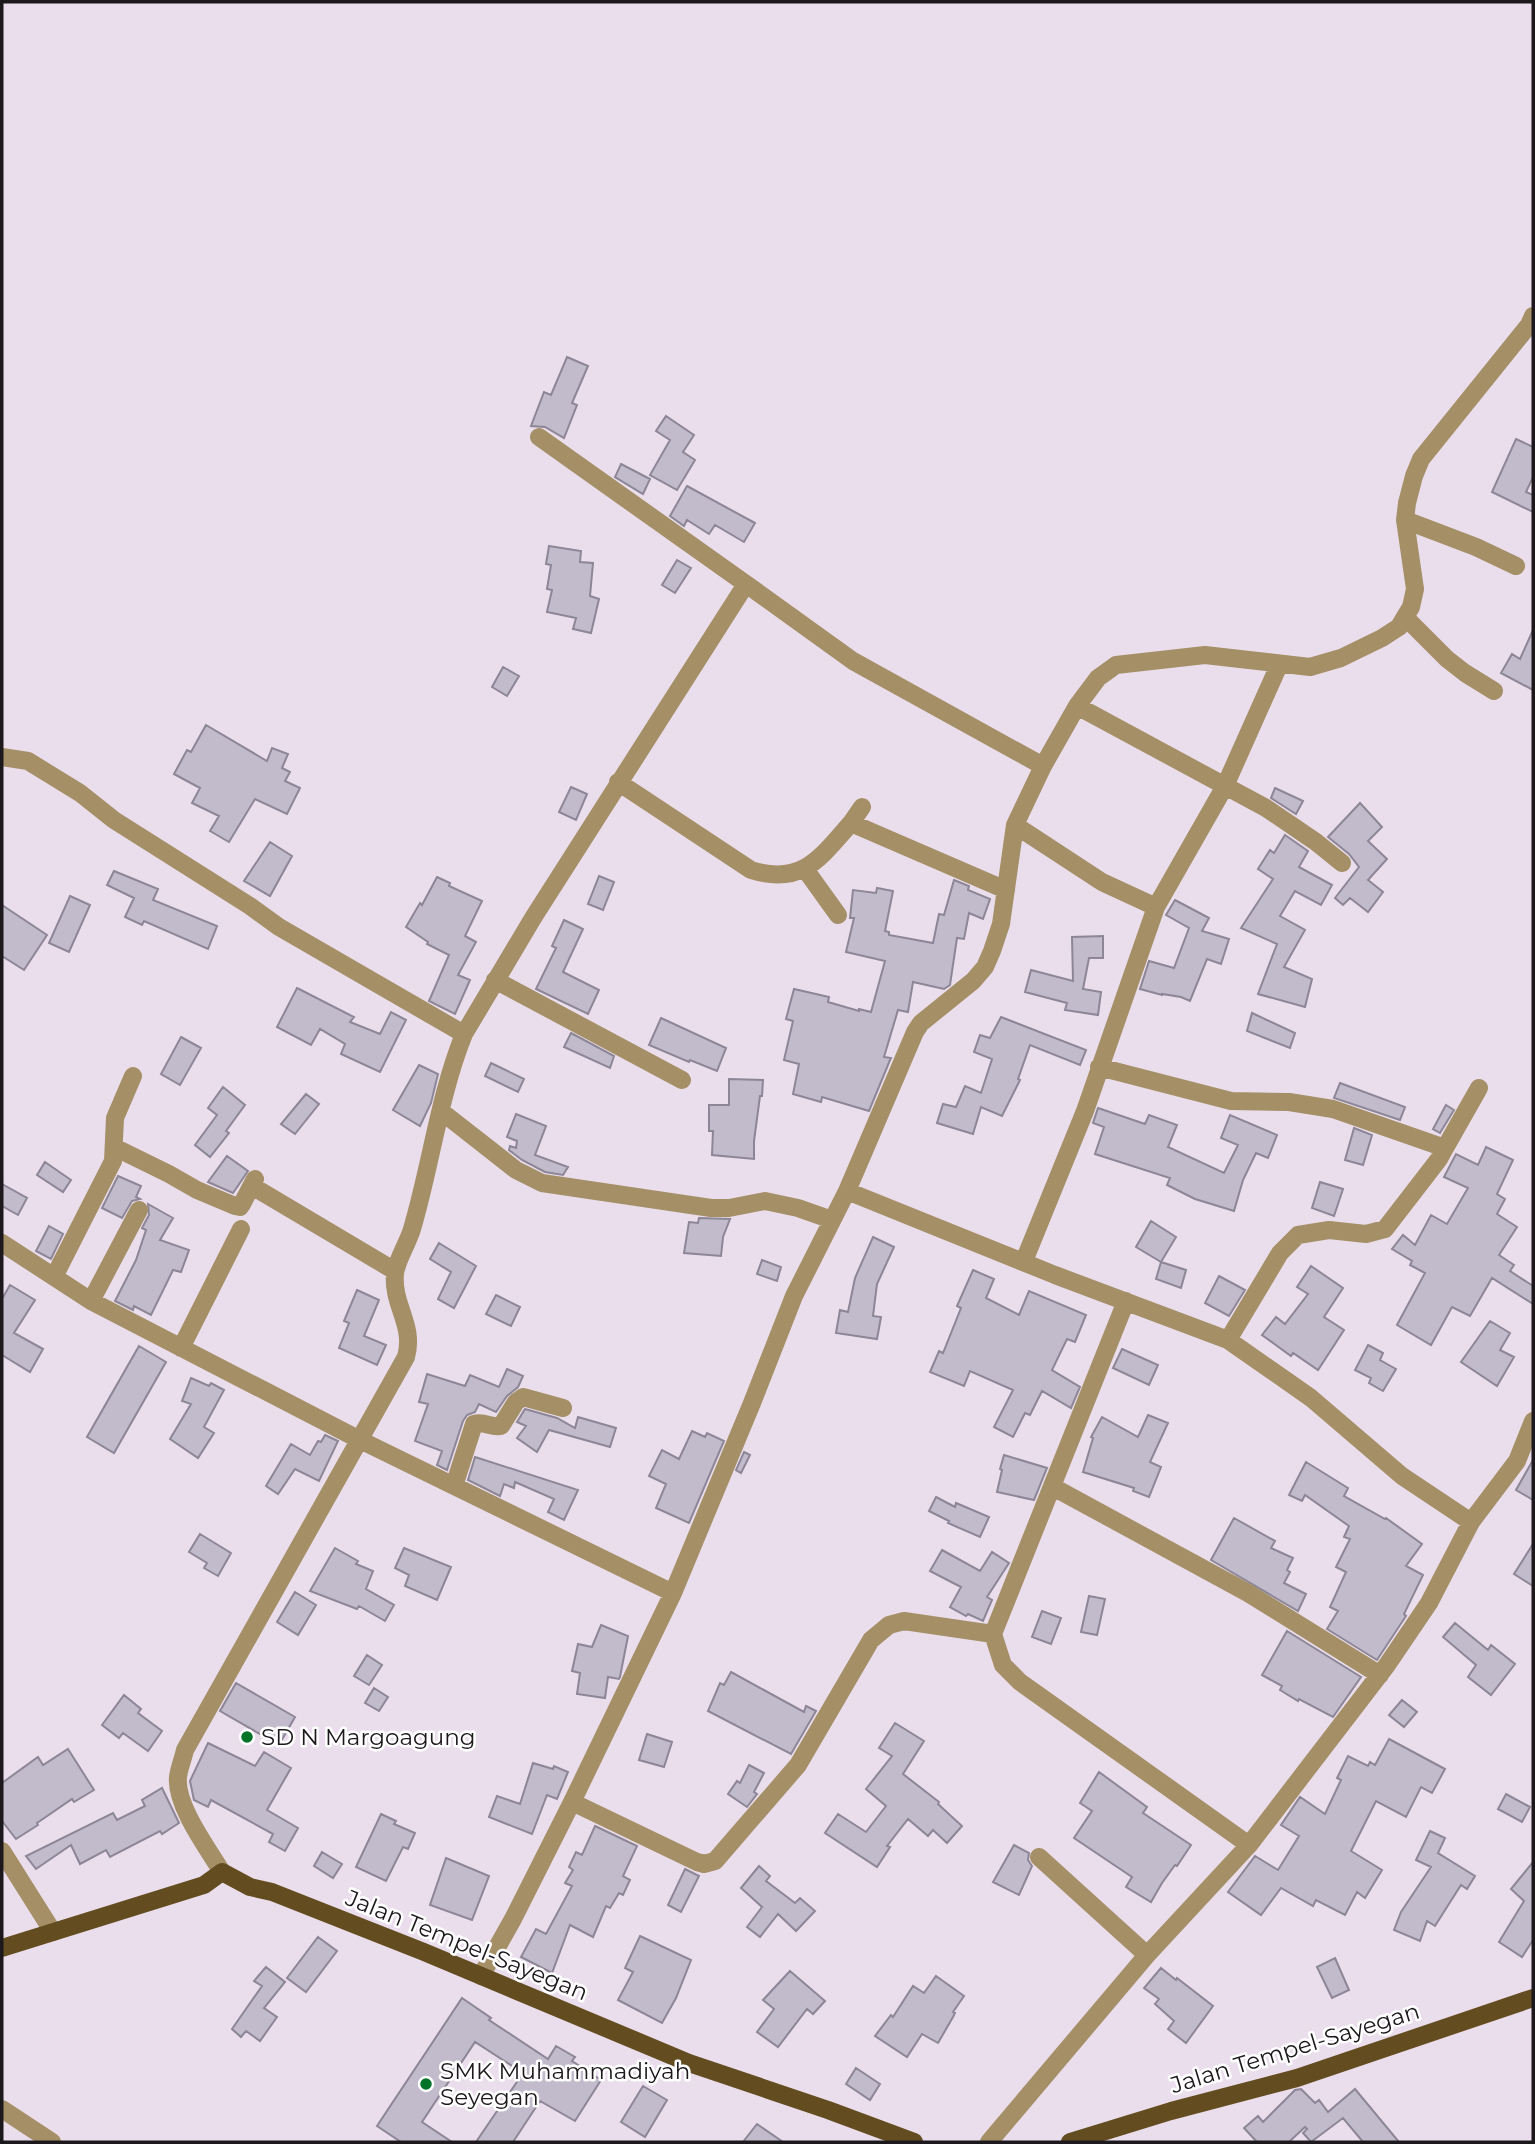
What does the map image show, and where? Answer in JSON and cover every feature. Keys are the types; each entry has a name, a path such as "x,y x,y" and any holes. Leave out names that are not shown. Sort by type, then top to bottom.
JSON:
{"main road":[{"path":"2,1948 204,1885 222,1872"},
{"name":"Jalan Tempel-Sayegan","path":"222,1872 250,1887 272,1892 310,1907 689,2063 914,2142"},
{"name":"Jalan Tempel-Sayegan","path":"1070,2142 1171,2111 1297,2078 1533,1998"}],"street":[{"path":"481,1976 572,1802 673,1593 794,1296 847,1191 915,1031 927,1017 973,981 985,967 1001,924 1015,825 1043,766 1077,706 1098,678 1116,665 1205,655 1310,667 1340,658 1399,627 1411,607 1415,589 1405,520 1413,476 1421,459 1532,323"},
{"path":"540,438 853,662 1043,766"},
{"path":"1405,520 1516,566"},
{"path":"222,1872 190,1819 181,1798 177,1779 185,1750 406,1357 409,1346 406,1322 397,1298 395,1271 411,1231 452,1065 464,1034 618,782 746,584"},
{"path":"1405,617 1447,659 1494,691"},
{"path":"1024,1261 1085,1111 1156,907 1225,786 1279,664"},
{"path":"1077,706 1266,808 1317,842 1342,863"},
{"path":"2,757 28,761 279,927 464,1034"},
{"path":"618,782 751,870 767,875 784,876 805,869 829,848 862,807"},
{"path":"851,823 1006,891"},
{"path":"1015,825 1102,882 1156,907"},
{"path":"805,869 838,915"},
{"path":"495,980 681,1080"},
{"path":"1099,1067 1231,1101 1299,1103 1333,1109 1445,1147"},
{"path":"54,1277 113,1161 115,1118 133,1076"},
{"path":"1228,1340 1280,1253 1298,1235 1329,1230 1366,1234 1385,1229 1439,1159 1479,1088"},
{"path":"442,1112 516,1170 542,1183 711,1208 729,1208 765,1200 832,1220"},
{"path":"114,1147 197,1190 235,1206 240,1207 254,1182 395,1271"},
{"path":"847,1191 1228,1340 1311,1398 1402,1476 1471,1522"},
{"path":"91,1301 139,1210"},
{"path":"181,1348 241,1229"},
{"path":"2,1243 91,1301 181,1348 360,1440 673,1593"},
{"path":"1126,1301 1054,1487 993,1634 1003,1664 1020,1682 1249,1845"},
{"path":"454,1486 474,1424 482,1422 501,1426 516,1402 523,1397 563,1408"},
{"path":"989,2142 1147,1955 1249,1845 1380,1675 1429,1603 1471,1522 1517,1461 1533,1421"},
{"path":"1054,1487 1248,1593 1380,1675"},
{"path":"572,1802 697,1862 710,1863 715,1861 798,1765 871,1640 890,1625 904,1621 993,1634"},
{"path":"2,1851 53,1932"},
{"path":"1039,1857 1147,1955"},
{"path":"2,2109 52,2142"}],"building":[{"path":"567,357 588,366 572,403 577,405 564,438 545,427 531,426 544,392 551,395"},
{"path":"666,416 694,435 683,452 695,460 677,490 650,475 670,440 656,431"},
{"path":"1516,439 1533,447 1533,477 1526,492 1533,495 1533,512 1492,492"},
{"path":"621,464 650,479 643,494 615,477"},
{"path":"687,486 755,523 744,542 715,525 709,534 687,520 684,526 670,516"},
{"path":"549,546 581,551 580,562 593,563 590,596 599,599 591,633 573,629 576,618 547,612 552,590 547,589 551,565 546,564"},
{"path":"677,560 691,568 675,593 662,585"},
{"path":"1533,630 1533,690 1501,673 1512,654 1520,659"},
{"path":"503,667 519,676 507,696 492,687"},
{"path":"206,725 267,761 272,748 288,754 282,768 290,772 285,781 300,788 287,814 255,799 229,842 210,831 219,816 192,803 200,788 174,774 187,750 191,752"},
{"path":"571,787 587,794 576,820 559,812"},
{"path":"1275,788 1303,801 1296,814 1271,798"},
{"path":"1360,803 1382,827 1368,841 1387,859 1368,880 1383,892 1368,912 1350,898 1343,905 1335,898 1359,867 1349,854 1328,837"},
{"path":"1285,835 1308,851 1299,867 1332,885 1321,905 1295,891 1280,916 1305,930 1284,967 1312,979 1305,1007 1258,994 1277,944 1241,928 1273,879 1258,869 1270,850 1274,853"},
{"path":"270,842 292,856 270,896 244,881"},
{"path":"114,871 158,889 153,900 217,926 208,949 144,921 142,925 125,917 134,898 107,885"},
{"path":"599,876 614,882 603,910 588,904"},
{"path":"437,877 450,883 449,886 482,901 465,936 476,942 458,975 470,980 455,1014 429,1001 449,955 427,944 428,942 406,927"},
{"path":"954,880 969,886 968,890 990,899 983,919 969,913 964,939 957,938 950,985 944,989 913,982 908,1012 898,1010 884,1057 891,1058 869,1111 822,1097 821,1102 793,1094 799,1064 784,1060 793,1021 786,1019 794,989 829,997 828,1002 871,1012 885,961 846,952 854,918 850,918 853,890 876,893 877,888 893,891 885,931 889,932 889,935 933,943 939,914 944,915"},
{"path":"70,896 90,905 69,952 49,943"},
{"path":"1175,900 1209,918 1202,931 1229,939 1221,964 1207,959 1190,1001 1140,989 1149,961 1174,968 1189,928 1166,915"},
{"path":"2,905 47,935 24,970 2,956"},
{"path":"564,920 583,929 563,972 599,990 588,1014 536,989 556,948 552,946"},
{"path":"1103,936 1103,958 1089,958 1083,989 1101,992 1098,1015 1065,1010 1067,1003 1025,992 1031,970 1073,981 1072,937"},
{"path":"297,988 354,1017 350,1022 380,1034 391,1012 406,1020 380,1072 341,1054 345,1044 320,1029 311,1045 277,1027"},
{"path":"1252,1013 1295,1033 1290,1048 1247,1031"},
{"path":"1001,1017 1086,1050 1080,1065 1030,1045 1018,1079 1020,1080 1002,1116 981,1107 973,1134 937,1123 943,1104 956,1107 965,1086 981,1093 992,1059 974,1052 980,1035 990,1038"},
{"path":"661,1018 726,1048 717,1071 649,1045"},
{"path":"571,1033 614,1056 610,1068 564,1047"},
{"path":"181,1037 201,1048 180,1085 161,1074"},
{"path":"491,1063 524,1079 518,1092 485,1076"},
{"path":"419,1065 438,1074 431,1103 420,1126 393,1110"},
{"path":"729,1079 763,1080 754,1159 712,1155 713,1131 709,1131 709,1105 729,1105"},
{"path":"1340,1083 1405,1107 1400,1120 1334,1098"},
{"path":"223,1087 245,1105 226,1131 229,1133 210,1157 195,1145 217,1115 208,1108"},
{"path":"306,1094 319,1104 295,1134 281,1124"},
{"path":"1446,1105 1454,1110 1440,1133 1433,1129"},
{"path":"1098,1108 1145,1124 1149,1115 1177,1125 1168,1147 1224,1173 1238,1145 1221,1138 1230,1115 1277,1135 1268,1158 1256,1153 1243,1180 1234,1211 1195,1199 1167,1185 1170,1178 1095,1154 1104,1127 1093,1123"},
{"path":"516,1114 546,1126 535,1155 568,1167 563,1175 545,1172 509,1150 510,1146 516,1148 517,1141 507,1137"},
{"path":"1354,1128 1372,1135 1363,1165 1345,1160"},
{"path":"1486,1147 1513,1160 1497,1194 1505,1199 1497,1214 1517,1227 1499,1255 1514,1265 1510,1271 1533,1286 1533,1304 1492,1278 1470,1316 1452,1307 1431,1345 1397,1325 1425,1273 1410,1265 1412,1261 1392,1249 1403,1235 1415,1245 1431,1215 1447,1224 1468,1188 1444,1177 1456,1154 1478,1165"},
{"path":"227,1156 248,1171 233,1193 208,1182"},
{"path":"45,1162 71,1180 63,1192 37,1175"},
{"path":"118,1176 141,1186 136,1197 140,1199 132,1201 122,1218 102,1208"},
{"path":"1320,1182 1343,1189 1334,1216 1312,1208"},
{"path":"2,1184 27,1198 18,1215 2,1206"},
{"path":"148,1204 173,1218 160,1240 189,1250 181,1272 173,1270 151,1315 134,1306 133,1310 115,1301 136,1260 146,1230 142,1228 149,1215"},
{"path":"699,1218 730,1219 723,1237 721,1256 684,1253 689,1222 698,1223"},
{"path":"1151,1221 1176,1237 1161,1262 1136,1247"},
{"path":"49,1226 63,1234 51,1259 36,1251"},
{"path":"873,1237 894,1247 877,1284 873,1316 881,1317 877,1339 836,1333 840,1310 848,1312 855,1278"},
{"path":"439,1243 476,1266 454,1308 438,1299 451,1272 430,1259"},
{"path":"762,1260 781,1267 777,1281 757,1274"},
{"path":"1161,1262 1186,1270 1181,1288 1156,1279"},
{"path":"1311,1266 1343,1288 1324,1317 1344,1330 1318,1370 1293,1353 1291,1356 1262,1335 1276,1317 1285,1324 1308,1294 1297,1287"},
{"path":"973,1270 994,1279 986,1298 1019,1315 1029,1291 1086,1315 1075,1342 1067,1339 1052,1370 1080,1387 1071,1408 1042,1391 1030,1415 1025,1413 1013,1437 994,1427 1013,1390 970,1371 964,1386 930,1372 939,1351 943,1353 961,1308 957,1306"},
{"path":"1219,1276 1245,1290 1229,1316 1205,1303"},
{"path":"10,1285 35,1300 14,1333 43,1349 30,1372 2,1355 2,1299"},
{"path":"357,1290 379,1300 364,1336 386,1345 377,1365 339,1348 349,1323 344,1321"},
{"path":"496,1295 520,1307 511,1326 486,1314"},
{"path":"1490,1321 1510,1333 1500,1350 1514,1357 1497,1386 1461,1362"},
{"path":"1368,1345 1383,1353 1380,1360 1396,1369 1383,1391 1369,1383 1371,1378 1355,1370"},
{"path":"139,1346 166,1362 114,1453 87,1437"},
{"path":"1122,1349 1158,1365 1149,1385 1113,1368"},
{"path":"507,1369 523,1376 518,1387 507,1396 496,1412 479,1404 475,1412 467,1415 447,1470 437,1465 442,1451 415,1441 428,1404 419,1402 427,1374 465,1386 470,1375 499,1387"},
{"path":"191,1378 209,1386 211,1383 224,1390 204,1427 214,1433 198,1458 170,1439 191,1404 182,1401"},
{"path":"525,1409 557,1418 575,1428 578,1417 616,1428 610,1447 549,1430 537,1452 517,1438 526,1426 517,1422"},
{"path":"1148,1415 1168,1423 1150,1462 1161,1467 1149,1497 1133,1491 1134,1488 1083,1472 1093,1438 1091,1437 1102,1417 1138,1437"},
{"path":"692,1431 705,1437 707,1433 724,1441 689,1523 656,1508 666,1484 649,1476 662,1450 679,1459"},
{"path":"325,1435 338,1441 319,1481 295,1469 278,1494 266,1486 291,1444 310,1455"},
{"path":"744,1452 750,1455 741,1473 736,1470"},
{"path":"1004,1455 1047,1468 1034,1500 997,1492"},
{"path":"475,1457 578,1490 564,1520 548,1512 554,1499 515,1482 514,1488 504,1484 500,1496 468,1480"},
{"path":"1533,1460 1533,1500 1516,1490"},
{"path":"1306,1462 1348,1488 1344,1496 1386,1518 1422,1544 1406,1566 1423,1575 1404,1614 1406,1616 1377,1660 1327,1629 1338,1611 1330,1607 1346,1572 1336,1567 1350,1539 1344,1537 1349,1526 1305,1495 1302,1501 1289,1495"},
{"path":"936,1497 955,1507 956,1503 989,1517 980,1537 929,1511"},
{"path":"1234,1518 1275,1541 1271,1548 1293,1558 1284,1583 1306,1594 1298,1611 1211,1560"},
{"path":"200,1534 231,1553 218,1576 204,1568 207,1563 189,1552"},
{"path":"1533,1544 1533,1586 1514,1574"},
{"path":"335,1548 358,1561 356,1564 373,1571 366,1589 394,1605 385,1621 359,1606 357,1609 310,1591"},
{"path":"404,1548 451,1567 437,1600 405,1586 409,1575 395,1568"},
{"path":"942,1550 980,1571 992,1552 1009,1563 987,1597 992,1600 983,1621 950,1607 961,1587 930,1571"},
{"path":"295,1592 316,1605 298,1635 277,1622"},
{"path":"1089,1596 1105,1599 1097,1635 1081,1632"},
{"path":"1042,1611 1061,1618 1051,1644 1032,1637"},
{"path":"1455,1623 1488,1650 1491,1645 1515,1664 1491,1695 1468,1677 1476,1665 1443,1637"},
{"path":"601,1625 628,1636 620,1677 608,1677 605,1698 577,1694 580,1673 572,1671 578,1644 592,1647"},
{"path":"1287,1631 1361,1677 1333,1717 1299,1699 1298,1701 1280,1690 1282,1686 1262,1675"},
{"path":"367,1655 382,1665 369,1685 354,1676"},
{"path":"731,1672 804,1712 806,1706 816,1711 791,1754 708,1711 720,1683 724,1685"},
{"path":"236,1683 295,1717 279,1745 220,1711"},
{"path":"374,1688 388,1697 379,1711 365,1703"},
{"path":"124,1695 141,1709 138,1713 162,1731 148,1751 123,1733 119,1738 102,1725"},
{"path":"1402,1700 1417,1712 1404,1727 1389,1715"},
{"path":"895,1723 924,1741 903,1774 939,1802 938,1804 962,1826 947,1843 933,1830 928,1836 908,1819 887,1846 890,1847 877,1867 825,1833 838,1814 866,1832 886,1806 866,1789 892,1756 879,1748"},
{"path":"647,1734 672,1742 664,1767 639,1760"},
{"path":"1389,1739 1445,1769 1432,1793 1421,1787 1406,1817 1376,1801 1351,1851 1382,1870 1365,1898 1357,1892 1345,1915 1316,1900 1313,1906 1281,1888 1261,1915 1228,1892 1255,1856 1278,1870 1299,1836 1281,1825 1300,1797 1325,1814 1341,1780 1337,1778 1348,1756 1368,1766 1370,1762 1375,1765"},
{"path":"208,1743 255,1766 264,1752 291,1768 267,1810 298,1828 285,1851 269,1842 273,1834 211,1800 208,1807 194,1800 190,1781"},
{"path":"68,1749 94,1790 74,1802 72,1799 16,1839 2,1821 2,1783 38,1757 43,1765"},
{"path":"533,1763 553,1769 554,1766 568,1772 557,1799 547,1795 532,1834 489,1817 497,1796 520,1804"},
{"path":"749,1765 764,1773 754,1792 757,1794 747,1807 728,1794 737,1781 740,1783"},
{"path":"1099,1772 1147,1807 1143,1813 1191,1845 1151,1902 1126,1887 1132,1877 1074,1838 1092,1811 1080,1803"},
{"path":"162,1788 179,1823 162,1834 160,1831 110,1857 106,1850 80,1864 71,1845 36,1869 26,1856 113,1813 117,1820 145,1806 142,1800"},
{"path":"1506,1794 1530,1807 1522,1822 1498,1809"},
{"path":"381,1814 396,1821 394,1824 415,1833 408,1849 403,1847 386,1881 356,1867"},
{"path":"595,1826 637,1846 623,1876 630,1880 623,1895 619,1893 610,1908 606,1906 593,1937 570,1925 552,1973 521,1957 536,1929 546,1934 572,1886 565,1883 573,1870 569,1867 576,1852 582,1855"},
{"path":"1430,1831 1445,1838 1438,1853 1475,1876 1467,1889 1461,1885 1435,1926 1427,1921 1420,1941 1394,1930 1401,1912 1431,1867 1416,1860"},
{"path":"1014,1845 1029,1853 1028,1860 1032,1866 1019,1895 993,1882"},
{"path":"322,1852 342,1864 333,1878 314,1866"},
{"path":"446,1858 489,1876 472,1920 430,1905"},
{"path":"1533,1862 1533,1940 1522,1957 1499,1942 1524,1901 1511,1889"},
{"path":"759,1866 770,1876 766,1881 795,1903 800,1898 815,1911 796,1931 778,1914 760,1937 747,1927 762,1907 741,1888"},
{"path":"685,1869 699,1876 681,1912 668,1905"},
{"path":"640,1936 691,1960 676,1998 662,2023 618,2000 633,1972 625,1968"},
{"path":"318,1937 337,1951 306,1992 287,1978"},
{"path":"1335,1958 1349,1990 1332,1998 1317,1967"},
{"path":"266,1967 285,1982 264,2008 277,2017 260,2041 246,2031 241,2037 232,2029 262,1986 254,1981"},
{"path":"1161,1968 1213,2006 1186,2043 1168,2029 1174,2021 1155,2004 1159,1999 1144,1988"},
{"path":"790,1971 825,2001 813,2014 807,2009 778,2047 757,2032 774,2009 763,2000"},
{"path":"936,1976 964,1996 938,2043 922,2034 907,2057 875,2036 891,2015 893,2017 913,1986 924,1993"},
{"path":"462,1998 491,2018 489,2020 548,2059 556,2046 575,2057 572,2061 601,2080 575,2121 540,2101 513,2142 476,2142 523,2073 475,2042 422,2122 452,2142 401,2142 377,2126"},
{"path":"856,2068 880,2084 870,2100 846,2084"},
{"path":"643,2086 667,2100 645,2137 621,2122"},
{"path":"1301,2089 1315,2103 1319,2100 1328,2112 1355,2089 1399,2142 1363,2142 1343,2118 1311,2142 1303,2133 1307,2129 1305,2127 1289,2142 1257,2142 1244,2128 1258,2116 1263,2122 1295,2090"},
{"path":"757,2124 783,2142 743,2142"}],"place":[{"name":"SD N Margoagung","path":"247,1737"},
{"name":"SMK Muhammadiyah Seyegan","path":"426,2084"}]}
